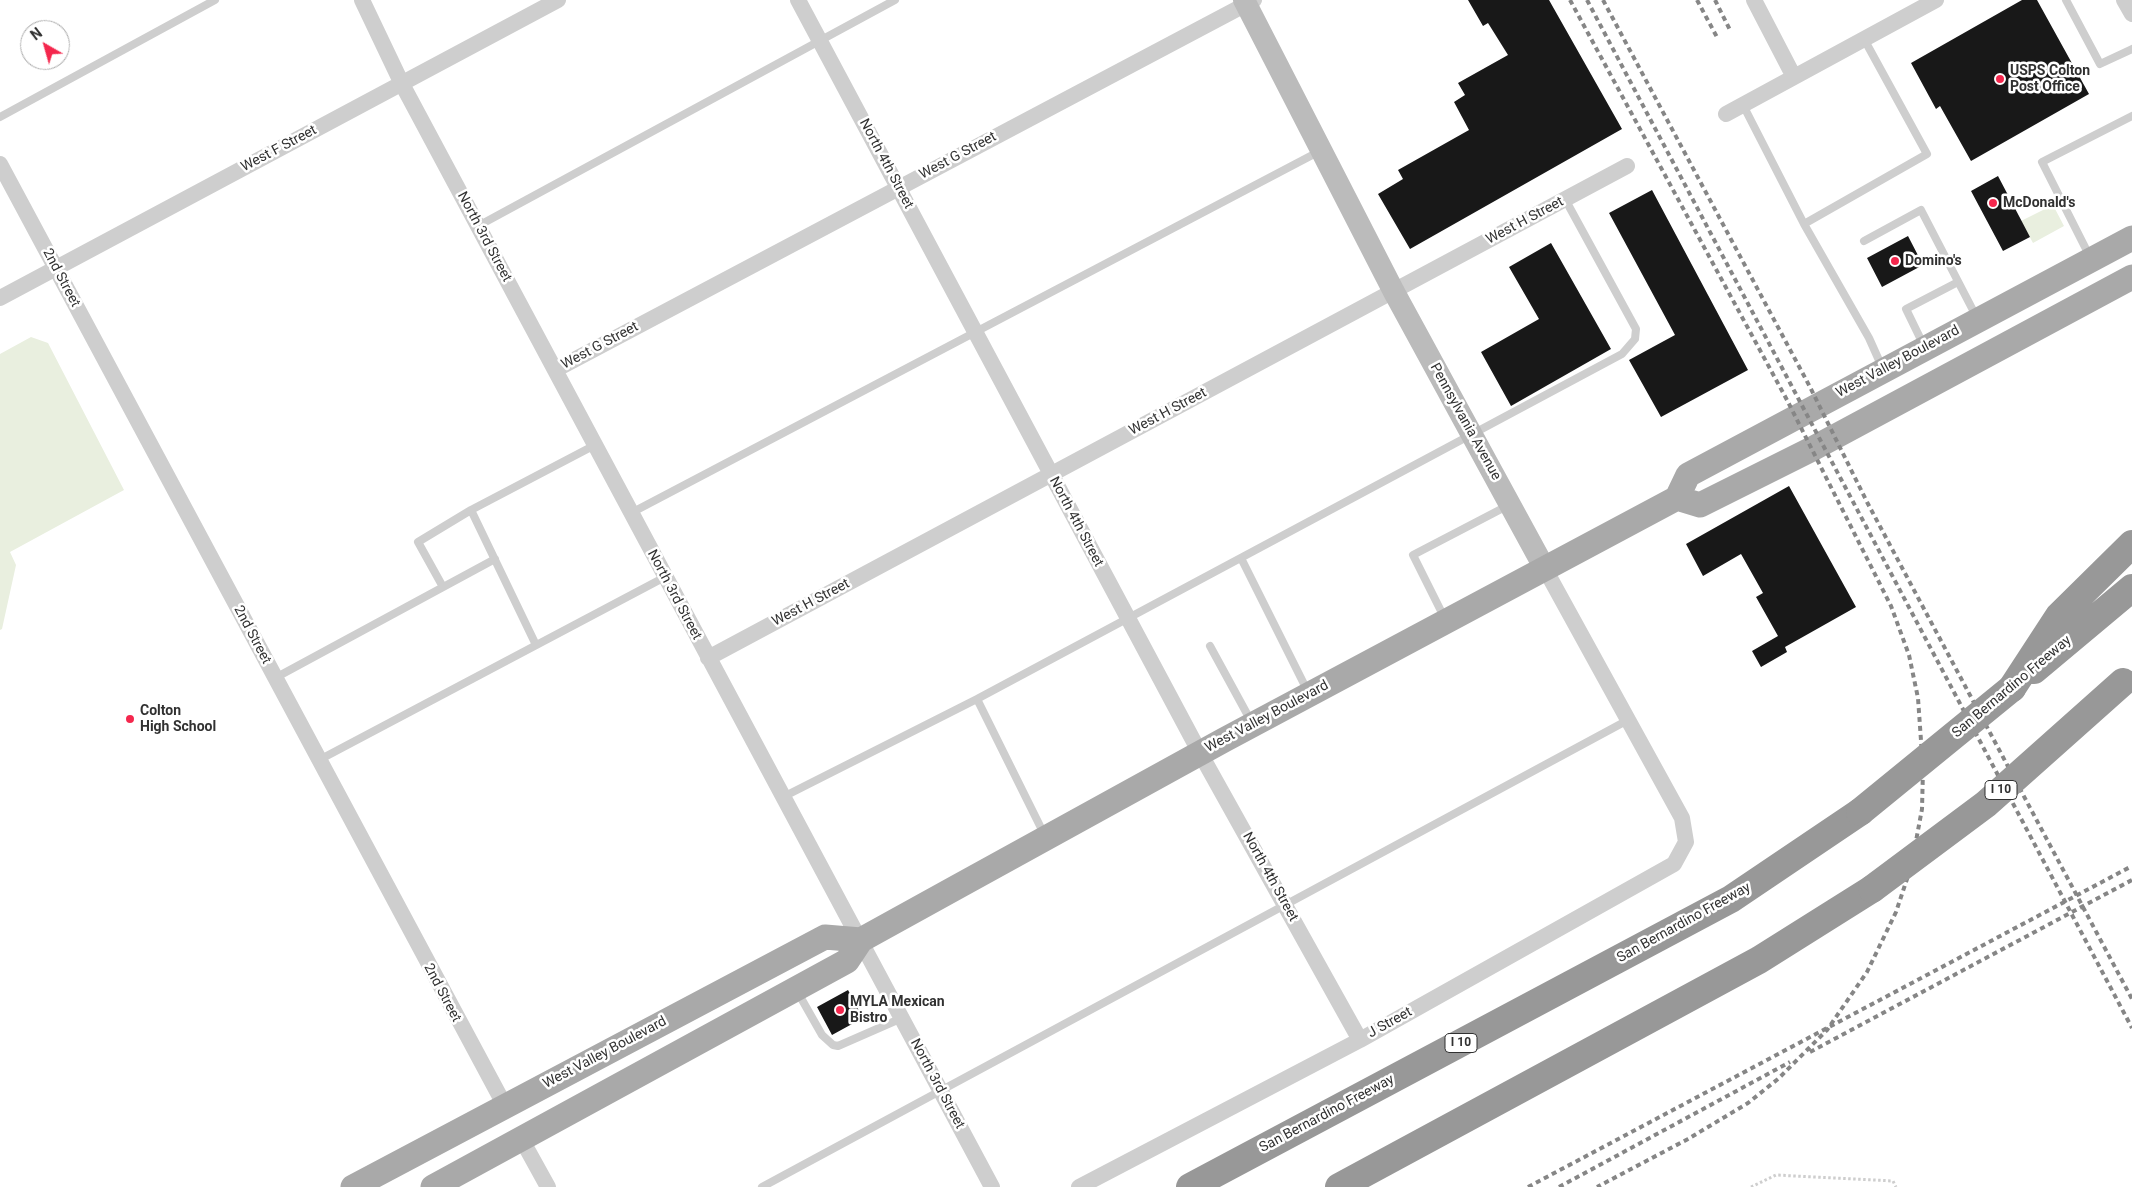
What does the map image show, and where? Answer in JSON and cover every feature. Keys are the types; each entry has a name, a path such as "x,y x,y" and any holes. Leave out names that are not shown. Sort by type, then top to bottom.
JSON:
{"highway":[{"path":"2067,626 2132,544"},
{"name":"San Bernardino Freeway","path":"1190,1187 1731,899 1860,812 2012,688 2067,626 2132,588"},
{"name":"I 10","path":"1339,1187 1759,960 1872,889 1986,804 2128,678"}],"main road":[{"name":"West Valley Boulevard","path":"433,1187 522,1140 795,987 846,961 861,940 1253,724 1677,498 1688,474 2132,238"},
{"path":"1677,498 1700,505 1812,449 2132,277"},
{"path":"1942,379 1936,366 1942,353 1994,324 2010,302"},
{"name":"West Valley Boulevard","path":"353,1187 825,937 861,940"}],"street":[{"name":"North 3rd Street","path":"362,0 402,84 992,1187"},
{"name":"West F Street","path":"0,298 558,0"},
{"name":"North 4th Street","path":"798,0 1200,753 1360,1040"},
{"path":"1754,0 1794,77"},
{"path":"1726,114 1936,0"},
{"path":"2124,0 2132,14"},
{"name":"Pennsylvania Avenue","path":"1248,1 1321,150 1394,292 1682,818 1686,842"},
{"name":"West G Street","path":"555,370 1248,1"},
{"name":"2nd Street","path":"0,164 505,1106"},
{"name":"West H Street","path":"708,658 1627,166"},
{"name":"J Street","path":"1079,1187 1360,1040 1674,864 1686,842"},
{"path":"522,1140 548,1187"}],"lane":[{"path":"0,117 215,0"},
{"path":"478,226 896,0"},
{"path":"2066,0 2100,64 2132,50"},
{"path":"1804,224 1927,154 1864,39"},
{"path":"1743,104 1804,224 1868,338 1883,370"},
{"path":"2090,259 2042,162 2132,116"},
{"path":"631,514 974,331 1321,150"},
{"path":"783,797 977,699 1622,354 1635,340 1636,329 1565,199"},
{"path":"1864,241 1921,210 1978,320"},
{"path":"1925,348 1906,309 1958,282"},
{"path":"443,587 418,542 471,510 595,445"},
{"path":"1446,621 1413,555 1510,505"},
{"path":"471,510 536,645"},
{"path":"1241,558 1309,694"},
{"path":"275,678 495,559"},
{"path":"319,760 665,577"},
{"path":"1210,646 1253,724"},
{"path":"977,699 1046,838"},
{"path":"762,1187 1628,720"},
{"path":"795,987 822,1035 832,1045 838,1046 902,1018"}],"path":[{"path":"1751,1187 1776,1175 1894,1181 1896,1187"}],"green space":[{"path":"2053,205 2064,226 2033,243 2021,221"},
{"path":"31,337 48,343 124,490 10,552 16,565 2,629 0,630 0,354"}],"building":[{"path":"1468,0 1549,0 1622,129 1410,249 1378,194 1403,179 1398,170 1469,130 1454,102 1465,95 1458,83 1508,55 1488,23 1483,26"},
{"name":"USPS Colton Post Office","path":"2022,0 2037,0 2089,94 1971,161 1940,106 1936,109 1911,63"},
{"path":"1998,176 2030,237 2003,251 1971,191"},
{"path":"1652,190 1748,370 1661,417 1629,360 1675,335 1609,213"},
{"name":"Domino's","path":"1908,236 1923,265 1882,287 1867,258"},
{"path":"1551,243 1611,349 1511,406 1481,352 1539,319 1509,267"},
{"path":"1789,486 1856,607 1785,647 1787,652 1761,667 1752,651 1778,636 1756,597 1763,593 1741,554 1703,576 1686,544"},
{"path":"848,990 863,1018 832,1035 817,1007"}],"railway":[{"path":"1570,0 1787,400 1891,606 1909,655 1918,698 1923,769 1922,809 1916,841 1907,879 1896,912 1867,972 1827,1030 1778,1079 1748,1103 1688,1139 1597,1187"},
{"path":"1587,0 2132,1028"},
{"path":"1603,0 1810,387 1867,502 2132,999"},
{"path":"1697,0 1718,39"},
{"path":"1715,0 1730,30"},
{"path":"1528,1187 2132,866"},
{"path":"1810,1052 2132,880"},
{"path":"1559,1187 1790,1062"}],"place":[{"name":"USPS Colton Post Office","path":"2000,79"},
{"name":"McDonald's","path":"1993,203"},
{"name":"Domino's","path":"1895,261"},
{"name":"Colton High School","path":"130,719"},
{"name":"MYLA Mexican Bistro","path":"840,1010"}]}
